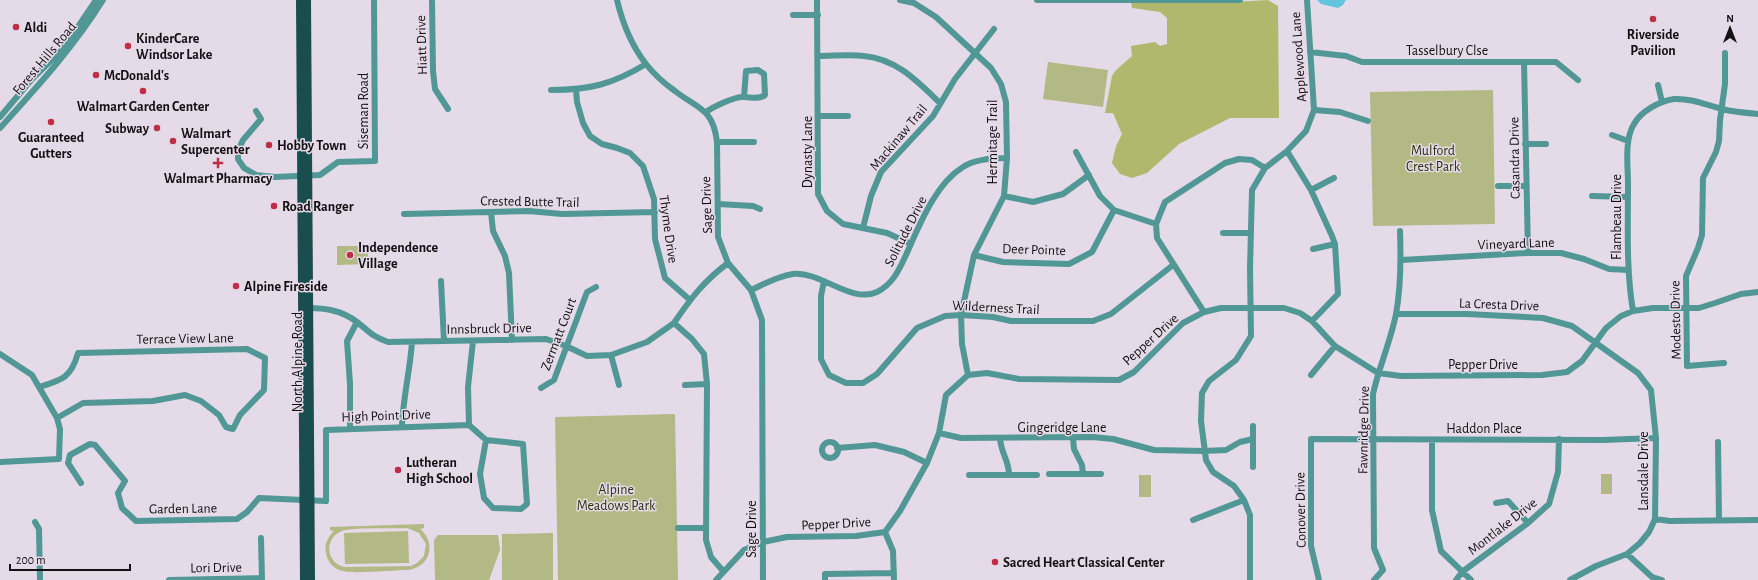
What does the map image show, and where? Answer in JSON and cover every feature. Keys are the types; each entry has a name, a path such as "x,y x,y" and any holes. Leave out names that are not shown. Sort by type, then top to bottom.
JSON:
{"main road":[{"name":"North Alpine Road","path":"304,2 307,500 304,580"},
{"name":"North Alpine Road","path":"307,500 311,580"}],"street":[{"name":"Forest Hills Road","path":"0,117 32,79 63,49 96,0"},
{"name":"Forest Hills Road","path":"0,128 69,50 87,26 103,0"},
{"name":"Siseman Road","path":"256,111 261,119 243,140 238,151 238,159 244,168 256,175 324,174 338,162 375,160 374,0"},
{"name":"Hiatt Drive","path":"432,0 433,71 435,89 448,108"},
{"name":"Sage Drive","path":"617,0 628,33 646,64 674,91 706,112 715,129 717,142 718,237 728,263 751,290 762,320 763,580"},
{"name":"Dynasty Lane","path":"817,0 818,194 827,211 843,224 887,233 911,244"},
{"path":"900,0 915,1"},
{"path":"1037,0 1240,0"},
{"name":"Applewood Lane","path":"1250,580 1250,516 1244,500 1234,486 1213,472 1206,460 1201,421 1202,392 1209,381 1236,360 1251,336 1250,268 1252,190 1265,168 1287,151 1306,131 1314,110 1306,0"},
{"name":"Hermitage Trail","path":"915,1 936,17 991,68 1002,84 1006,102 1007,158 1004,196 974,255 961,315 962,344 968,375"},
{"path":"792,15 818,15"},
{"name":"Mackinaw Trail","path":"863,228 871,196 881,172 933,116 955,79 994,29"},
{"name":"Tasselbury Clse","path":"1310,52 1346,56 1362,62 1556,62 1578,80"},
{"name":"Modesto Drive","path":"1724,364 1686,366 1685,308 1686,276 1702,235 1703,178 1718,146 1725,84 1725,53"},
{"path":"818,56 864,56 892,63 908,73 940,103"},
{"name":"Casandra Drive","path":"1524,62 1528,253"},
{"path":"551,90 576,89 605,84 630,74 646,64"},
{"path":"706,112 712,107 744,97 756,98 765,95 764,74 758,70 746,70 744,97"},
{"path":"1658,85 1662,102"},
{"name":"Thyme Drive","path":"576,89 577,102 583,123 590,136 602,144 630,153 643,166 654,199 655,239 665,278 690,300"},
{"path":"1612,135 1628,140 1634,124 1646,110 1662,102 1683,99 1722,109 1758,114"},
{"path":"1314,110 1340,112 1368,121"},
{"path":"818,116 848,116"},
{"name":"Flambeau Drive","path":"1628,140 1628,270 1633,311"},
{"path":"717,142 754,142"},
{"path":"1525,144 1546,144"},
{"path":"1287,151 1311,190 1335,244 1338,294 1312,321"},
{"path":"1076,152 1100,196 1114,210 1156,224"},
{"name":"Solitude Drive","path":"751,290 774,279 794,274 814,276 859,294 876,292 895,278 925,214 945,182 963,166 988,158 1007,158"},
{"path":"1204,312 1157,238 1156,224 1164,202 1225,163 1238,159 1252,160 1265,168"},
{"path":"1004,196 1033,202 1063,194 1089,175"},
{"path":"1311,190 1334,178"},
{"path":"1498,186 1526,186"},
{"path":"1592,196 1628,198"},
{"path":"718,204 753,206 760,209"},
{"name":"Deer Pointe","path":"974,255 1004,262 1069,264 1092,252 1114,210"},
{"name":"Crested Butte Trail","path":"404,214 529,211 562,214 655,212"},
{"path":"491,212 493,231 505,256 509,273 512,340"},
{"name":"Fawnridge Drive","path":"1374,580 1383,570 1374,548 1373,394 1378,372 1396,314 1402,260 1400,231"},
{"path":"1223,233 1251,233"},
{"path":"1313,249 1335,244"},
{"name":"Vineyard Lane","path":"1402,260 1528,253 1561,254 1584,259 1609,269 1628,270"},
{"name":"Innsbruck Drive","path":"306,308 327,308 344,314 357,322 369,334 388,342 546,339 587,356 611,355 647,342 674,323 690,300 710,276 728,263"},
{"name":"Wilderness Trail","path":"824,280 821,296 821,359 829,375 846,384 862,383 877,374 917,328 945,316 961,315 993,317 1011,321 1093,321 1111,314 1173,265"},
{"path":"442,281 444,341"},
{"name":"Zermatt Court","path":"540,388 554,380 587,292 596,287"},
{"name":"Pepper Drive","path":"716,580 744,550 763,542 787,537 856,536 885,532 900,511 927,463 939,433 946,395 968,375 987,373 1019,379 1118,380 1134,372 1184,323 1204,312 1221,308 1284,308 1300,313 1312,321 1335,346 1378,372 1401,376 1542,375 1567,372 1582,361 1595,342 1614,322 1621,316 1633,311 1705,306 1741,294 1758,292"},
{"name":"La Cresta Drive","path":"1396,314 1467,314 1544,318 1572,326 1595,342"},
{"path":"350,428 350,384 347,341 357,322"},
{"path":"674,323 692,339 704,354 707,384 706,528 709,552 714,562 723,571"},
{"path":"473,341 468,387 469,425 486,440 523,444 527,504 520,509 493,508 484,498 480,474 486,440"},
{"path":"402,426 403,400 410,372 412,342"},
{"name":"Lansdale Drive","path":"1570,580 1596,566 1627,554 1640,543 1649,532 1656,518 1656,438 1651,390 1638,373 1595,342"},
{"path":"1311,375 1335,346"},
{"name":"Terrace View Lane","path":"39,387 63,379 67,376 75,363 78,353 247,349 265,358 264,390 240,415 233,429 226,427 219,415 201,402 185,395 153,401 83,403 57,418"},
{"path":"0,354 32,375 57,418 60,429 59,460 0,462"},
{"path":"611,355 619,385"},
{"path":"686,385 707,384"},
{"name":"High Point Drive","path":"307,500 326,501 326,430 402,426 469,425"},
{"path":"1253,426 1253,467"},
{"name":"Gingeridge Lane","path":"939,433 961,438 1093,437 1113,439 1154,450 1204,451 1226,450 1240,442 1253,439"},
{"path":"1000,438 1001,449 1007,460 1009,475"},
{"path":"1073,438 1074,449 1082,465 1083,474"},
{"name":"Haddon Place","path":"1311,439 1373,438 1432,440 1656,438"},
{"name":"Conover Drive","path":"1311,439 1311,546 1319,580"},
{"name":"Montlake Drive","path":"1456,580 1462,572 1528,523 1549,504 1558,472 1559,439"},
{"path":"1432,440 1432,510 1441,550 1471,580"},
{"path":"1718,442 1719,520"},
{"name":"Garden Lane","path":"81,483 68,463 70,455 90,444 95,445 125,481 118,493 122,508 136,521 237,519 247,512 259,498 307,500"},
{"path":"837,448 875,445 904,452 927,463"},
{"path":"1049,474 1101,474"},
{"path":"968,475 1037,475"},
{"path":"1193,520 1244,500"},
{"path":"1496,503 1508,501 1528,523"},
{"path":"1656,518 1670,521 1758,520"},
{"path":"35,522 39,529 40,580"},
{"path":"678,528 706,528"},
{"path":"825,577 894,577 893,551 885,532"},
{"path":"262,538 262,579"},
{"path":"1627,554 1652,577 1662,580"},
{"name":"Lori Drive","path":"169,580 262,579"}],"green space":[{"path":"1268,0 1278,6 1279,118 1230,118 1179,144 1147,173 1132,178 1120,174 1112,163 1116,146 1122,134 1113,113 1105,113 1112,76 1116,70 1132,56 1131,46 1155,42 1160,46 1167,44 1167,18 1160,12 1132,8 1131,2 1232,2"},
{"path":"1048,62 1108,70 1103,107 1043,99"},
{"name":"Mulford Crest Park","path":"1493,90 1495,224 1373,226 1370,92"},
{"path":"337,246 368,246 368,264 337,265"},
{"name":"Alpine Meadows Park","path":"675,414 678,580 558,580 555,417"},
{"path":"1601,474 1612,474 1612,494 1601,494"},
{"path":"1139,475 1151,475 1151,497 1139,497"},
{"path":"424,524 424,528 420,529 428,541 429,554 422,564 416,568 408,570 353,572 339,570 330,563 327,558 327,541 334,531 330,530 330,527","holes":["407,528 419,533 426,544 424,556 417,563 411,566 345,567 340,566 332,559 329,550 333,537 342,531"]},
{"path":"408,531 409,563 345,564 344,533"},
{"path":"553,533 553,580 502,580 502,534"},
{"path":"438,535 498,535 500,550 489,580 435,580 434,540"}],"water":[{"path":"1317,0 1346,0 1343,5 1338,8 1321,4"}],"place":[{"name":"Riverside Pavilion","path":"1653,19"},
{"name":"Aldi","path":"16,27"},
{"name":"KinderCare Windsor Lake","path":"128,46"},
{"name":"McDonald's","path":"96,75"},
{"name":"Walmart Garden Center","path":"143,91"},
{"name":"Guaranteed Gutters","path":"51,122"},
{"name":"Subway","path":"157,128"},
{"name":"Walmart Supercenter","path":"173,141"},
{"name":"Hobby Town","path":"269,145"},
{"name":"Walmart Pharmacy","path":"218,163"},
{"name":"Road Ranger","path":"274,206"},
{"name":"Independence Village","path":"350,255"},
{"name":"Alpine Fireside","path":"236,286"},
{"name":"Lutheran High School","path":"398,470"},
{"name":"Sacred Heart Classical Center","path":"995,562"}]}
